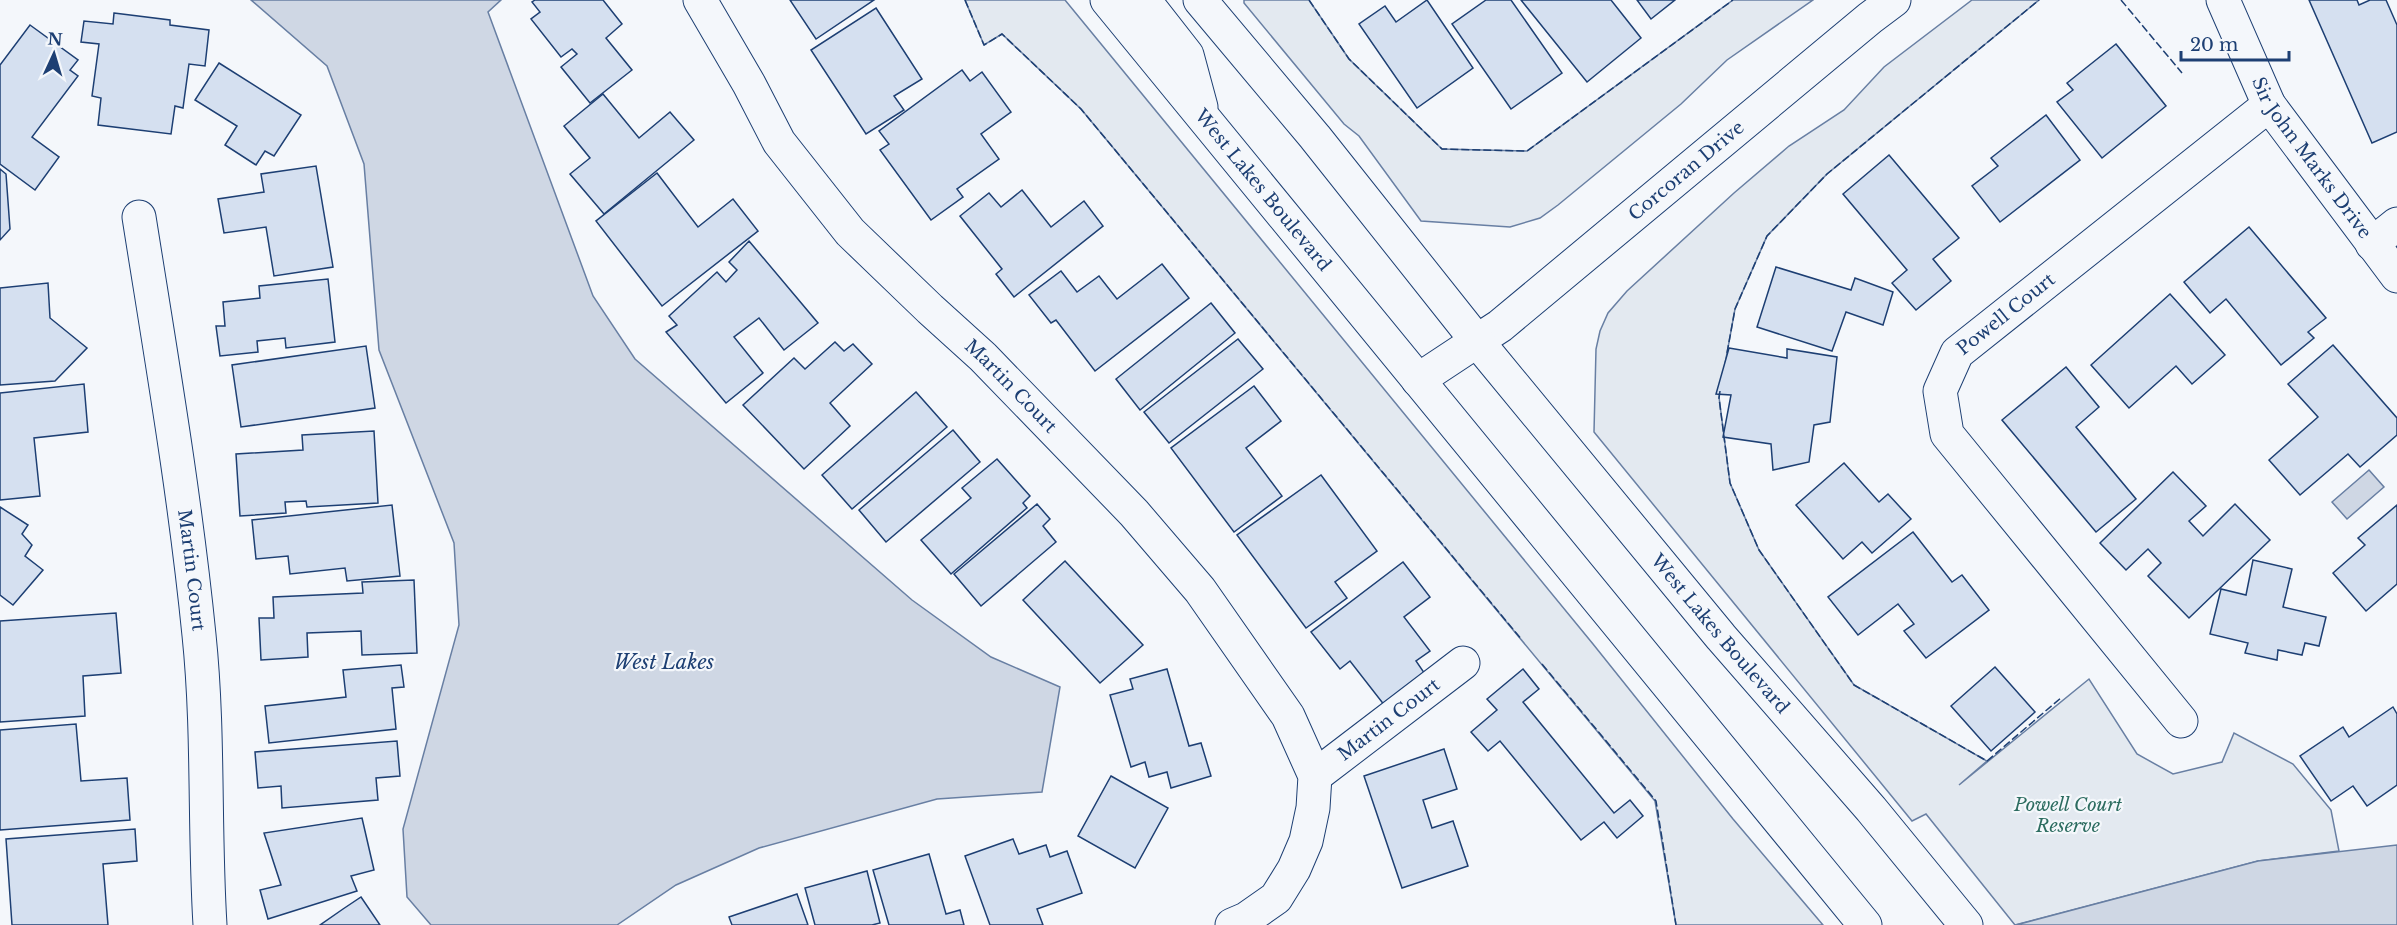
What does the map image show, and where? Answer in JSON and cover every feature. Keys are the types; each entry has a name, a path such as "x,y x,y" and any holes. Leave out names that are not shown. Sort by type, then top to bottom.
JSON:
{"street":[{"name":"Martin Court","path":"700,0 749,84 779,142 850,232 983,357 1134,513 1200,590 1288,716 1315,776 1313,808 1306,840 1294,869 1276,898 1246,920 1232,925"},
{"name":"West Lakes Boulevard","path":"1107,0 1865,925"},
{"path":"1144,0 1187,55 1203,117"},
{"name":"West Lakes Boulevard","path":"1200,0 1315,137 1477,342 1721,637 1871,809 1966,925"},
{"name":"Sir John Marks Drive","path":"2223,0 2269,105 2385,234 2397,276"},
{"name":"Corcoran Drive","path":"1477,342 1500,326 1874,6"},
{"name":"Powell Court","path":"2181,721 1947,434 1940,391 1956,353 2269,105"},
{"name":"Martin Court","path":"139,217 181,488 199,636 205,726 210,925"},
{"path":"1418,380 1477,342"},
{"name":"Martin Court","path":"1315,776 1463,663"}],"green space":[{"path":"965,0 1065,0 1593,644 1733,819 1823,925 1676,925 1655,801 1081,109 1002,34 984,45"},
{"path":"1244,0 1309,0 1349,59 1442,149 1527,151 1733,0 1813,0 1727,60 1681,104 1558,205 1540,218 1510,227 1421,221 1359,136 1344,124 1244,3"},
{"name":"Powell Court Reserve","path":"1972,0 2039,0 1827,174 1767,236 1735,309 1719,397 1730,483 1759,550 1854,685 1987,761 1959,785 2089,679 2137,754 2173,774 2222,762 2234,733 2293,764 2331,810 2339,851 2258,861 2015,925 1926,814 1912,821 1594,432 1596,349 1600,331 1608,313 1627,291 1789,146 1844,110 1884,67"}],"water":[{"name":"West Lakes","path":"251,0 501,0 488,12 593,296 635,359 912,600 991,657 1060,687 1042,792 937,799 759,848 676,885 617,925 431,925 407,897 403,829 459,625 454,543 379,350 364,164 327,66"},
{"path":"2369,470 2384,487 2347,519 2332,502"},
{"path":"2397,845 2397,925 2016,925 2258,861"}],"building":[{"path":"535,0 603,0 622,24 606,38 632,70 590,103 561,67 577,54 572,49 561,57 531,19 540,12 532,2"},
{"path":"790,0 874,0 816,39"},
{"path":"1427,0 1473,68 1417,108 1359,24 1385,6 1396,22"},
{"path":"1486,0 1511,0 1562,73 1511,109 1452,24"},
{"path":"1521,0 1611,0 1641,38 1587,82"},
{"path":"1637,0 1675,0 1651,19"},
{"path":"2309,0 2357,0 2359,5 2370,0 2386,0 2397,25 2397,132 2372,143"},
{"path":"876,8 922,79 894,96 904,110 866,134 811,50"},
{"path":"114,13 170,20 170,25 209,30 205,66 189,64 183,108 175,106 171,134 98,125 101,98 92,96 99,44 81,42 84,21 113,24"},
{"path":"30,25 78,60 70,70 78,76 32,137 59,157 35,190 0,164 0,65"},
{"path":"2116,44 2166,106 2102,158 2057,102 2073,90 2067,83"},
{"path":"219,63 301,115 274,156 265,151 256,165 225,145 237,126 195,100"},
{"path":"962,70 970,81 982,72 1011,112 981,134 999,159 957,189 963,197 931,220 880,150 889,144 879,131"},
{"path":"603,94 639,138 670,112 694,140 604,214 570,174 590,158 564,126"},
{"path":"2046,115 2080,160 2000,222 1972,186 1998,166 1991,158"},
{"path":"1889,155 1959,238 1933,259 1951,281 1916,310 1892,283 1907,270 1843,194"},
{"path":"316,166 333,267 274,276 266,227 224,233 218,199 264,192 261,174"},
{"path":"0,169 6,174 10,229 0,240"},
{"path":"657,173 698,227 733,199 758,231 662,306 596,221"},
{"path":"1022,190 1051,227 1084,201 1103,226 1014,297 996,274 1002,269 960,216 989,193 1001,207"},
{"path":"2249,227 2326,318 2308,332 2314,338 2281,365 2226,299 2210,313 2184,282"},
{"path":"749,241 818,323 784,350 759,318 734,337 763,373 726,403 666,332 677,325 669,316 717,272 726,282 737,270 729,262"},
{"path":"1162,264 1189,298 1095,371 1056,320 1051,323 1029,295 1061,271 1077,292 1099,276 1117,299"},
{"path":"1776,267 1851,290 1855,278 1893,292 1883,325 1846,312 1832,351 1757,327"},
{"path":"328,279 335,342 286,348 285,338 257,341 258,352 220,356 216,326 225,326 223,302 260,298 259,286"},
{"path":"48,283 50,318 87,348 55,381 0,385 0,288"},
{"path":"2170,294 2225,355 2192,384 2176,366 2129,408 2091,365"},
{"path":"1211,303 1235,333 1140,410 1116,379"},
{"path":"1238,339 1263,369 1169,443 1144,412"},
{"path":"835,342 844,351 853,344 872,364 830,403 850,426 804,469 743,405 794,358 805,369"},
{"path":"2333,345 2397,418 2397,435 2360,467 2348,454 2300,495 2269,460 2318,417 2288,384"},
{"path":"366,346 375,408 241,427 232,365"},
{"path":"1729,348 1787,358 1787,349 1837,357 1830,422 1814,425 1809,462 1773,470 1771,444 1723,437 1731,395 1716,394"},
{"path":"2066,367 2099,407 2076,427 2136,499 2096,532 2002,420"},
{"path":"84,384 88,432 34,438 40,496 0,500 0,393"},
{"path":"1254,386 1281,421 1246,448 1282,496 1234,532 1171,448"},
{"path":"916,392 947,427 852,509 822,475"},
{"path":"953,430 980,462 886,542 859,510"},
{"path":"374,431 378,503 307,507 306,501 285,502 286,513 240,516 236,454 303,450 302,435"},
{"path":"997,459 1030,496 1023,503 1027,508 951,574 921,540 971,498 962,488"},
{"path":"1844,463 1879,502 1888,494 1911,519 1872,553 1862,542 1843,559 1796,505"},
{"path":"2173,472 2206,506 2189,521 2203,536 2235,504 2270,540 2189,618 2148,576 2161,563 2148,549 2126,570 2100,543"},
{"path":"1321,475 1377,551 1335,582 1347,598 1306,628 1237,535"},
{"path":"1037,504 1050,519 1043,526 1056,542 981,606 954,574"},
{"path":"392,505 400,576 347,581 345,568 290,574 288,556 256,559 252,520"},
{"path":"2397,505 2397,584 2366,611 2333,573 2365,545 2358,538"},
{"path":"0,507 28,525 22,534 32,545 25,556 43,570 13,605 0,595"},
{"path":"1913,532 1952,582 1962,575 1989,610 1926,658 1904,631 1914,624 1898,604 1858,635 1828,597"},
{"path":"2253,560 2292,569 2283,607 2326,617 2319,646 2305,643 2302,655 2278,650 2277,660 2245,653 2248,643 2210,634 2221,589 2246,595"},
{"path":"1065,561 1143,645 1100,683 1023,600"},
{"path":"1403,562 1430,597 1404,617 1430,651 1416,661 1425,674 1385,706 1350,661 1340,669 1311,632"},
{"path":"414,580 417,653 362,655 361,631 307,633 308,657 261,660 259,618 274,618 273,597 363,593 362,582"},
{"path":"116,613 121,673 83,676 85,716 0,722 0,621"},
{"path":"401,665 404,687 392,688 396,729 269,743 265,706 346,697 343,670"},
{"path":"1995,667 2035,712 1991,751 1951,706"},
{"path":"1167,669 1189,746 1201,743 1211,776 1171,788 1167,772 1149,777 1145,762 1131,767 1110,695 1133,689 1130,679"},
{"path":"1523,669 1539,689 1523,702 1614,813 1630,800 1643,816 1617,838 1604,822 1581,840 1500,741 1488,751 1471,732 1497,710 1487,699"},
{"path":"2393,707 2397,714 2397,785 2367,806 2353,786 2331,801 2300,756 2343,727 2349,737"},
{"path":"76,724 81,781 127,778 130,820 0,830 0,730"},
{"path":"397,741 400,776 376,778 378,800 282,808 281,786 258,788 255,752"},
{"path":"1444,749 1457,789 1423,800 1432,828 1453,821 1468,866 1402,888 1364,776"},
{"path":"1111,776 1168,808 1135,868 1078,836"},
{"path":"362,818 374,870 351,876 357,891 268,919 260,890 281,885 264,833"},
{"path":"135,829 137,861 103,864 108,925 12,925 6,839"},
{"path":"1013,839 1019,854 1046,845 1050,857 1067,851 1082,893 1037,909 1043,925 990,925 965,856"},
{"path":"929,854 946,914 960,910 964,925 889,925 873,870"},
{"path":"867,871 880,923 815,925 805,888"},
{"path":"797,894 808,925 732,925 729,917"},
{"path":"361,897 380,925 320,925 343,909"}],"fence":[{"path":"965,0 984,45 1002,34 1081,109 1522,640"},
{"path":"1309,0 1349,59 1442,149 1527,151 1733,0"},
{"path":"1727,353 1735,309 1767,236 1827,174 2039,0"},
{"path":"2121,0 2182,73"},
{"path":"1720,391 1730,483 1759,550 1854,685 1987,761 2062,697"},
{"path":"1542,664 1656,801 1676,925"}]}
